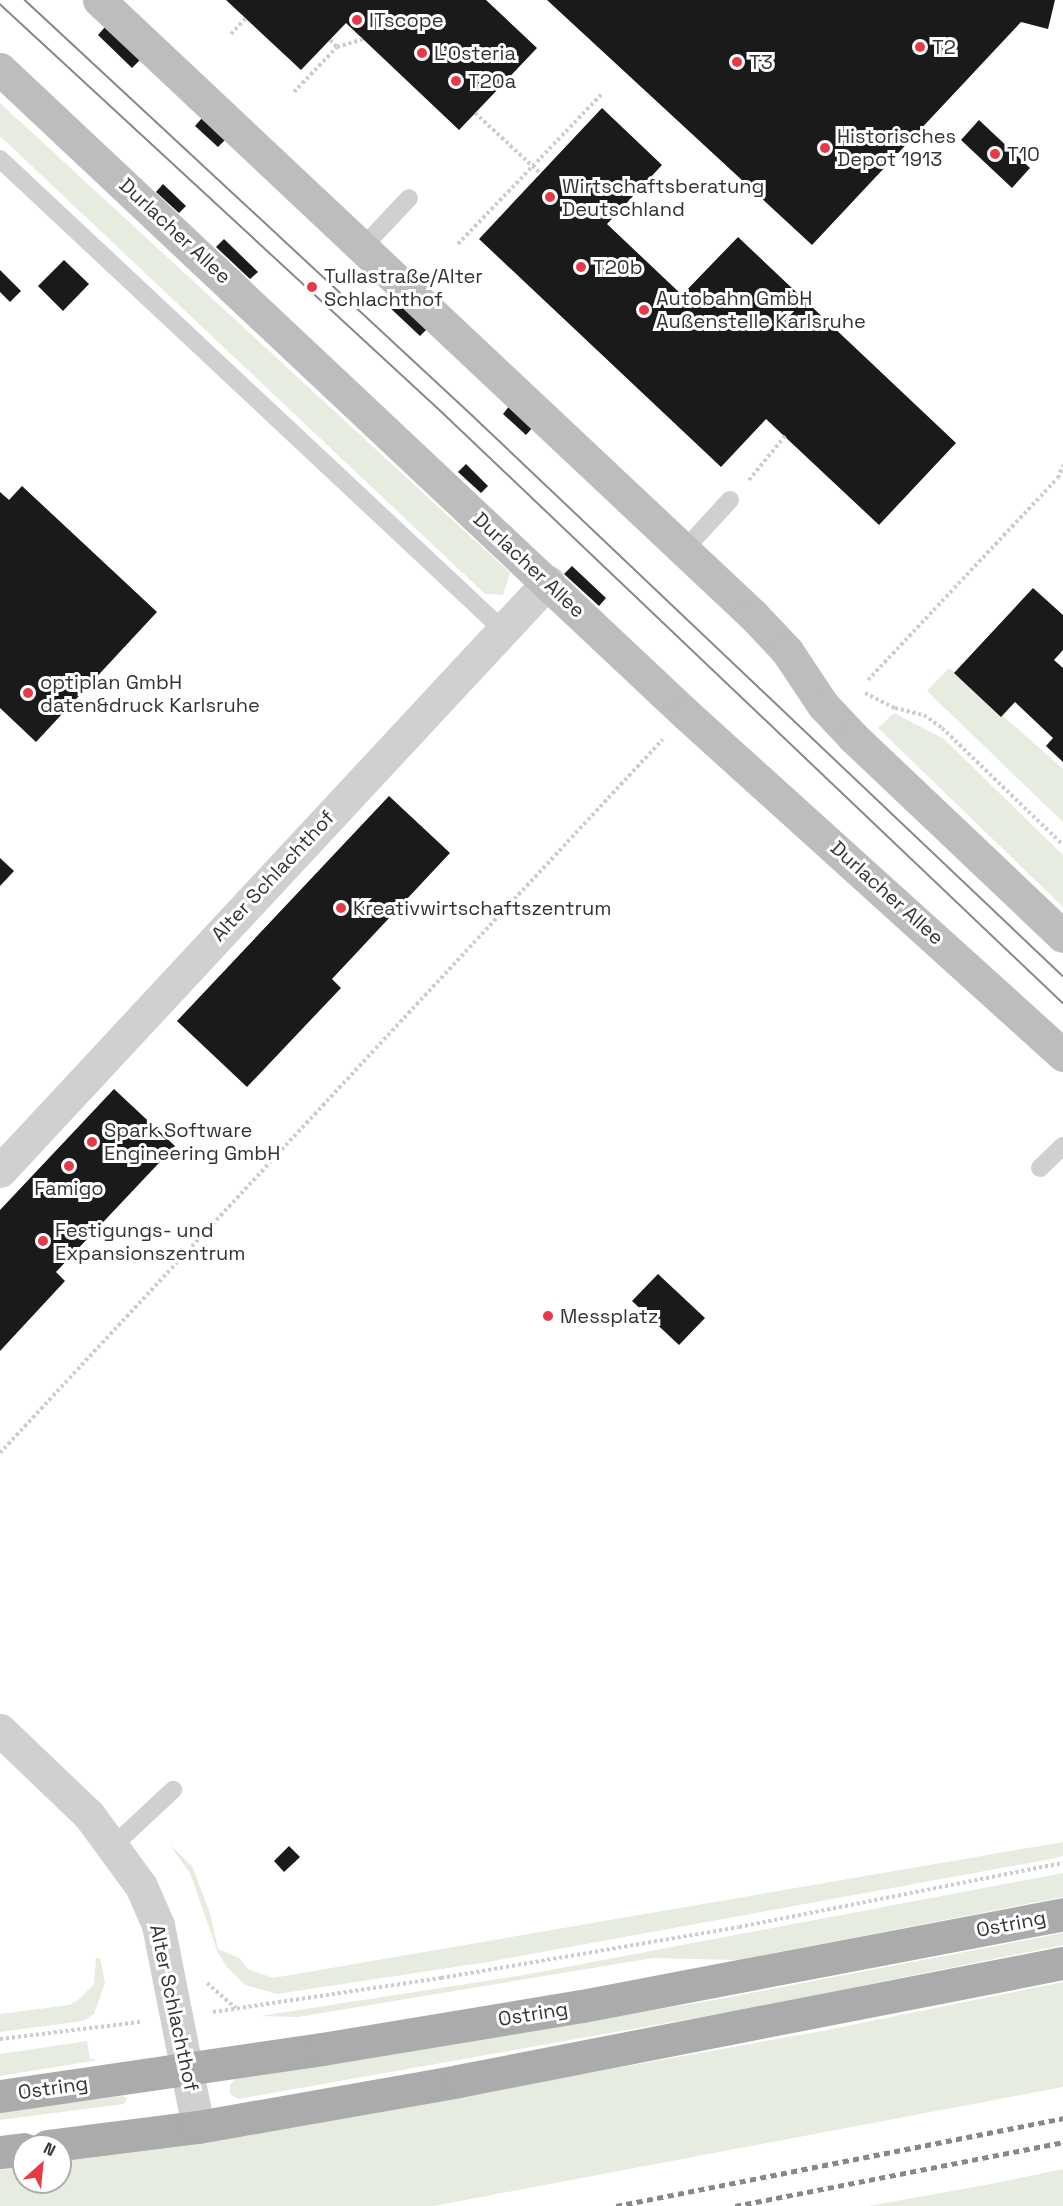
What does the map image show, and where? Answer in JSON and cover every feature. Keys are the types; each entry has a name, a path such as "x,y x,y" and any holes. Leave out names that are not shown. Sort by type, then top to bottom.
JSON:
{"main road":[{"name":"Ostring","path":"0,2096 582,2006 1063,1914"},
{"path":"72,2143 198,2127 765,2024 1063,1963"}],"street":[{"path":"99,0 684,550 787,651 823,705 853,737 1063,936"},
{"name":"Durlacher Allee","path":"0,69 687,715 1063,1055"},
{"name":"Alter Schlachthof","path":"0,1171 548,582"},
{"name":"Alter Schlachthof","path":"0,1730 83,1808 114,1845 141,1886 158,1925 198,2127"}],"lane":[{"path":"0,159 503,630"},
{"path":"363,247 409,198"},
{"path":"684,550 730,500"},
{"path":"1040,1168 1063,1146"},
{"path":"114,1845 173,1790"}],"path":[{"path":"231,34 246,18"},
{"path":"294,92 337,47 363,39"},
{"path":"330,40 337,47"},
{"path":"458,244 603,93"},
{"path":"475,113 541,174"},
{"path":"730,500 785,436"},
{"path":"868,680 1058,478 1063,465"},
{"path":"910,709 942,728 1063,845"},
{"path":"0,1453 604,799 687,715"},
{"path":"0,2039 178,2017 441,1978 739,1927 1063,1863"}],"shaded area":[{"path":"0,103 510,573 503,595 485,594 0,136"},
{"path":"949,668 1063,769 1063,822 927,691"},
{"path":"894,713 944,739 1063,855 1063,907 878,728"},
{"path":"1063,1842 1063,1856 1051,1859 488,1962 277,1994 245,1985 227,1967 218,1953 190,1873 170,1845 192,1866 210,1913 218,1949 239,1958 248,1969 273,1978"},
{"path":"1063,1873 1063,1897 737,1960 653,1958 298,2017 260,2016 524,1975"},
{"path":"1063,1933 1063,1945 751,2008 238,2099 230,2094 230,2085 235,2079 714,2000"},
{"path":"96,1958 100,1958 105,1983 94,2014 83,2021 0,2032 0,2014 69,2005 78,2000 94,1984"},
{"path":"1063,1982 1063,2087 434,2206 0,2206 0,2169 12,2168 12,2194 72,2194 72,2158 356,2115 822,2031"},
{"path":"87,2041 90,2059 99,2060 0,2076 0,2054"},
{"path":"122,2096 127,2098 124,2104 0,2120 0,2112"},
{"path":"1063,2169 1063,2206 868,2206 991,2184"}],"building":[{"name":"T20a","path":"226,0 486,0 537,48 459,130 346,23 301,70"},
{"name":"T3","path":"547,0 1055,0 1048,29 1021,22 812,245"},
{"path":"105,27 140,60 132,68 98,35"},
{"path":"602,108 662,165 607,224 682,295 738,237 956,443 879,525 766,419 721,467 479,239"},
{"path":"202,118 225,140 218,147 195,126"},
{"name":"T10","path":"979,120 1030,168 1012,188 961,140"},
{"path":"163,184 186,206 179,213 156,192"},
{"path":"224,239 258,272 250,279 216,247"},
{"path":"64,260 89,284 63,311 38,286"},
{"path":"0,270 21,291 10,302 0,292"},
{"path":"393,296 428,328 420,336 386,304"},
{"path":"510,405 533,427 526,435 503,414"},
{"path":"466,464 488,486 481,493 458,472"},
{"path":"22,486 157,612 36,742 0,708 0,492 9,500"},
{"path":"572,566 606,598 599,606 564,574"},
{"path":"1033,588 1063,615 1063,650 1054,660 1063,668 1063,762 1046,746 1053,738 1015,702 1001,717 954,673"},
{"name":"Kreativwirtschaftszentrum","path":"389,796 450,853 332,979 341,988 247,1087 177,1021"},
{"path":"0,858 14,871 0,886"},
{"name":"Festigungs- und Expansionszentrum","path":"114,1089 175,1146 56,1272 65,1281 0,1351 0,1210"},
{"path":"658,1274 705,1318 679,1345 632,1301"},
{"path":"289,1846 300,1857 284,1872 274,1861"}],"tram line":[{"path":"25,0 473,416 1063,976"},
{"path":"0,4 444,414 1063,1003"}],"railway":[{"path":"616,2206 1063,2118"},
{"path":"735,2206 1063,2142"}],"place":[{"name":"ITscope","path":"357,20"},
{"name":"T2","path":"920,47"},
{"name":"L'Osteria","path":"422,53"},
{"name":"T3","path":"737,62"},
{"name":"T20a","path":"456,81"},
{"name":"Historisches Depot 1913","path":"825,148"},
{"name":"T10","path":"995,154"},
{"name":"Wirtschaftsberatung Deutschland","path":"550,197"},
{"name":"T20b","path":"581,267"},
{"name":"Tullastraße/Alter Schlachthof","path":"312,287"},
{"name":"Autobahn GmbH Außenstelle Karlsruhe","path":"644,310"},
{"name":"optiplan GmbH daten&druck Karlsruhe","path":"28,693"},
{"name":"Kreativwirtschaftszentrum","path":"341,908"},
{"name":"Spark Software Engineering GmbH","path":"92,1142"},
{"name":"Famigo","path":"69,1166"},
{"name":"Festigungs- und Expansionszentrum","path":"43,1241"},
{"name":"Messplatz","path":"548,1316"}]}
